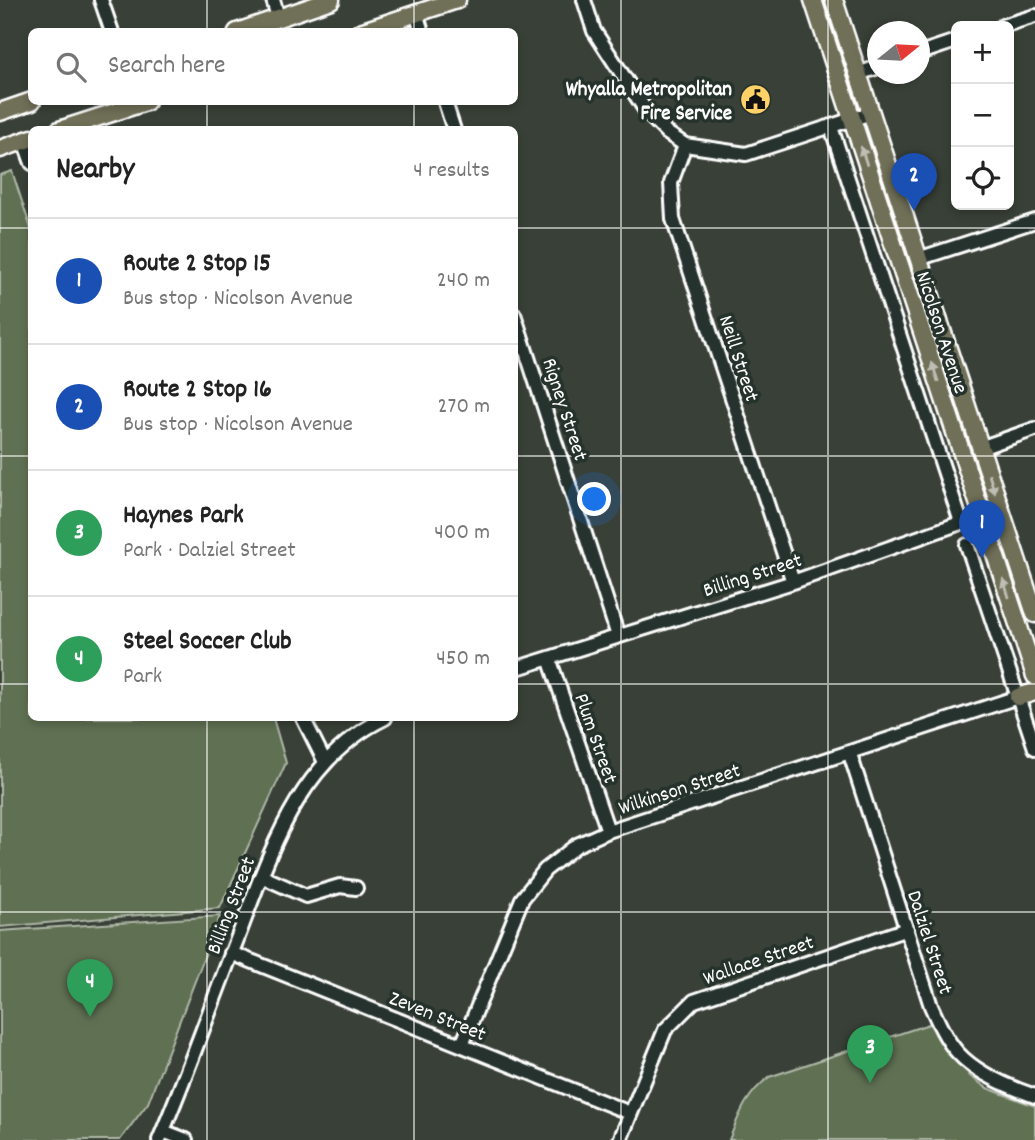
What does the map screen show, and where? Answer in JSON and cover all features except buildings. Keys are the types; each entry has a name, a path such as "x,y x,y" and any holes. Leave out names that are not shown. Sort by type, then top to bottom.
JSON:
{"main road":[{"path":"248,28 331,0"},
{"path":"372,28 457,0"},
{"name":"Nicolson Avenue","path":"834,0 1035,614"},
{"name":"Nicolson Avenue","path":"813,5 1035,676"},
{"path":"0,111 28,102"},
{"path":"71,126 137,105"},
{"path":"0,149 28,140"},
{"path":"1018,697 1035,692"}],"street":[{"path":"101,0 111,28"},
{"path":"273,0 278,17"},
{"path":"584,0 594,31 648,114 667,133 685,145 746,154 871,113"},
{"path":"416,13 421,28"},
{"path":"1014,22 1035,16"},
{"path":"930,50 951,43"},
{"path":"858,74 867,71"},
{"path":"446,105 453,126"},
{"name":"Nicolson Avenue","path":"831,127 961,522"},
{"name":"Neill Street","path":"685,145 671,183 673,219 793,582"},
{"path":"918,259 1035,221"},
{"name":"Rigney Street","path":"518,326 618,636"},
{"path":"979,448 1035,429"},
{"name":"Billing Street","path":"518,668 793,582 1000,509"},
{"path":"967,545 1035,748"},
{"name":"Plum Street","path":"549,658 608,831"},
{"name":"Wilkinson Street","path":"462,1045 522,899 545,870 577,845 608,831 1018,697"},
{"path":"304,721 325,762"},
{"name":"Billing Street","path":"161,1135 281,827 325,762 355,735 380,721"},
{"name":"Dalziel Street","path":"850,754 940,1027 958,1053 978,1070 1035,1096"},
{"path":"261,876 306,896 340,886 356,888"},
{"name":"Wallace Street","path":"620,1140 665,1030 694,1001 907,929"},
{"name":"Zeven Street","path":"231,953 630,1113"},
{"path":"161,1135 186,1140"}],"green space":[{"path":"12,171 28,220 28,721 274,721 286,763 220,908 0,927 0,175"},
{"path":"220,916 148,1103 120,1140 0,1140 0,931"},
{"path":"929,1024 970,1076 987,1088 1035,1106 1035,1140 729,1140 749,1098 769,1077"}],"place":[{"name":"Whyalla Metropolitan Fire Service","path":"755,100"},
{"name":"Route 2 Stop 16","path":"914,211"},
{"name":"Route 2 Stop 15","path":"982,558"},
{"name":"Steel Soccer Club","path":"90,1017"},
{"name":"Haynes Park","path":"870,1083"}]}
